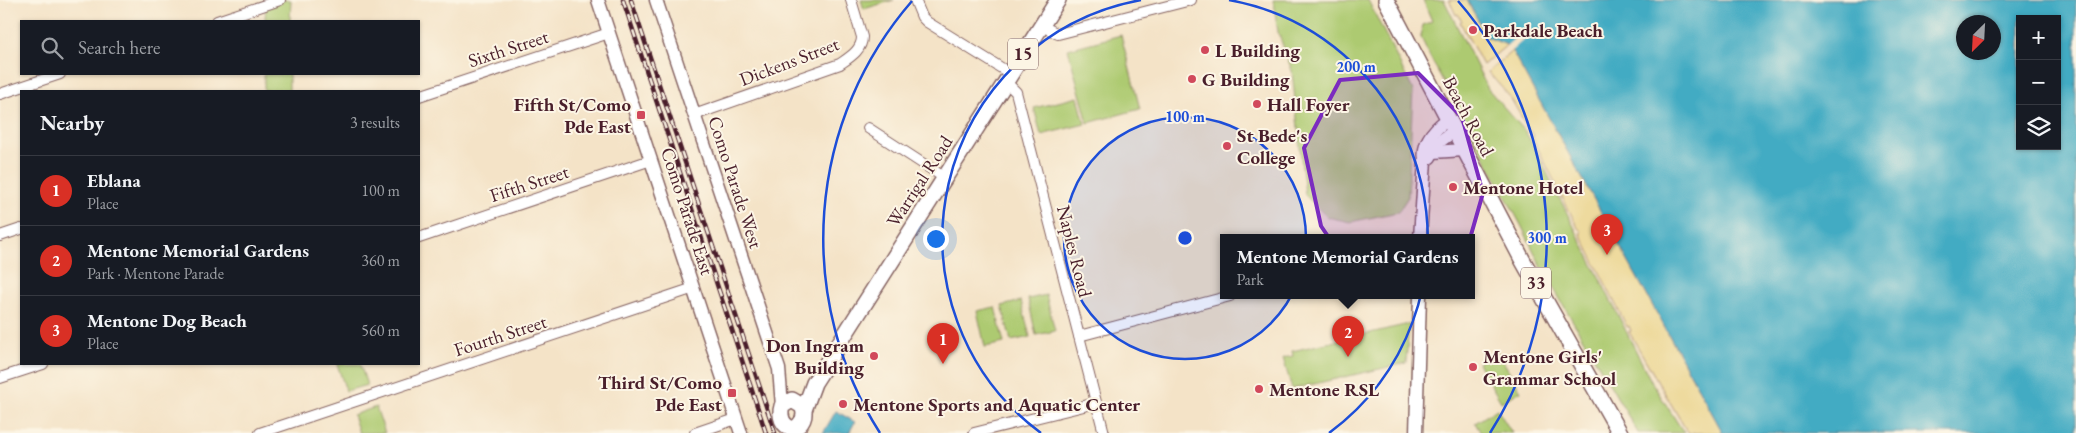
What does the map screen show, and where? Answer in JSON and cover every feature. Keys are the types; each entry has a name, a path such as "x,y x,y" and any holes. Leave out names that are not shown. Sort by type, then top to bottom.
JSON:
{"main road":[{"name":"Warrigal Road","path":"792,420 801,392 814,383 1058,0"},
{"name":"Beach Road","path":"1386,0 1523,261 1620,433"}],"street":[{"path":"220,20 280,0"},
{"name":"Como Parade East","path":"598,0 741,433"},
{"name":"Como Parade West","path":"656,0 781,376 792,420"},
{"name":"Dickens Street","path":"694,115 840,64 853,55 862,43 851,0"},
{"path":"915,0 922,17 927,22 1008,78"},
{"path":"1042,26 1058,34 1191,0"},
{"name":"Sixth Street","path":"420,96 609,33"},
{"path":"0,94 57,75"},
{"name":"Naples Road","path":"1008,78 1016,92 1104,433"},
{"path":"1429,156 1424,151 1428,140 1436,129 1451,125"},
{"path":"868,128 945,178"},
{"path":"1429,156 1464,150"},
{"path":"1420,234 1429,156"},
{"name":"Fifth Street","path":"420,238 651,160"},
{"path":"0,236 20,229"},
{"name":"Fourth Street","path":"260,433 694,288"},
{"path":"1079,336 1220,299"},
{"path":"1416,433 1420,299"},
{"path":"0,378 40,365"},
{"path":"974,433 1096,403"},
{"path":"695,433 736,419"}],"highlighted area":[{"path":"1418,73 1462,117 1483,193 1461,270 1369,297 1321,226 1304,148 1340,80"}],"green space":[{"path":"266,0 291,0 290,20 265,20"},
{"path":"861,0 894,0 864,9"},
{"path":"1273,0 1368,0 1413,90 1408,197 1398,212 1350,222 1327,217 1305,195 1292,71 1278,32"},
{"path":"1423,0 1444,0 1488,89 1525,131 1651,381 1684,433 1638,433 1543,270 1521,225 1430,57 1420,35 1423,25 1432,21"},
{"path":"1121,35 1140,109 1088,123 1068,49"},
{"path":"264,75 289,75 289,90 264,90"},
{"path":"1078,97 1085,124 1041,135 1034,108"},
{"path":"1046,295 1055,331 1036,335 1028,299"},
{"path":"1021,301 1030,337 1011,341 1002,306"},
{"path":"995,307 1004,343 985,347 977,311"},
{"path":"1409,324 1406,363 1292,389 1283,358 1293,356 1292,351"},
{"path":"1497,351 1521,391 1501,402 1478,363"},
{"path":"337,365 360,365 367,385 346,391"},
{"path":"376,407 385,433 359,433 353,415"},
{"path":"1497,409 1512,433 1481,433 1475,423"}],"sand":[{"name":"Parkdale Beach","path":"1449,0 1467,0 1487,37 1507,45 1483,65 1460,22 1462,21 1458,14 1456,15"},
{"path":"1512,51 1723,433 1688,433 1629,332 1631,331 1629,326 1627,327 1580,233 1582,232 1578,228 1532,137 1534,136 1510,97 1488,72"}],"water":[{"path":"1467,0 2076,0 2076,433 1723,433 1507,45 1487,37"},
{"path":"836,411 855,422 849,433 823,433"}],"pier":[{"path":"1523,31 1528,36 1510,52 1505,47"}],"railway":[{"path":"623,0 766,433"},
{"path":"631,0 775,433"}],"place":[{"name":"Parkdale Beach","path":"1473,30"},
{"name":"L Building","path":"1205,50"},
{"name":"G Building","path":"1192,79"},
{"name":"Hall Foyer","path":"1257,104"},
{"name":"Fifth St/Como Pde East","path":"641,115"},
{"name":"St Bede's College","path":"1227,146"},
{"name":"Mentone Hotel","path":"1453,187"},
{"name":"Mentone Dog Beach","path":"1607,255"},
{"name":"Don Ingram Building","path":"874,356"},
{"name":"Mentone Memorial Gardens","path":"1348,357"},
{"name":"Eblana","path":"943,364"},
{"name":"Mentone Girls' Grammar School","path":"1473,367"},
{"name":"Mentone RSL","path":"1259,389"},
{"name":"Third St/Como Pde East","path":"732,393"},
{"name":"Mentone Sports and Aquatic Center","path":"843,404"}]}
